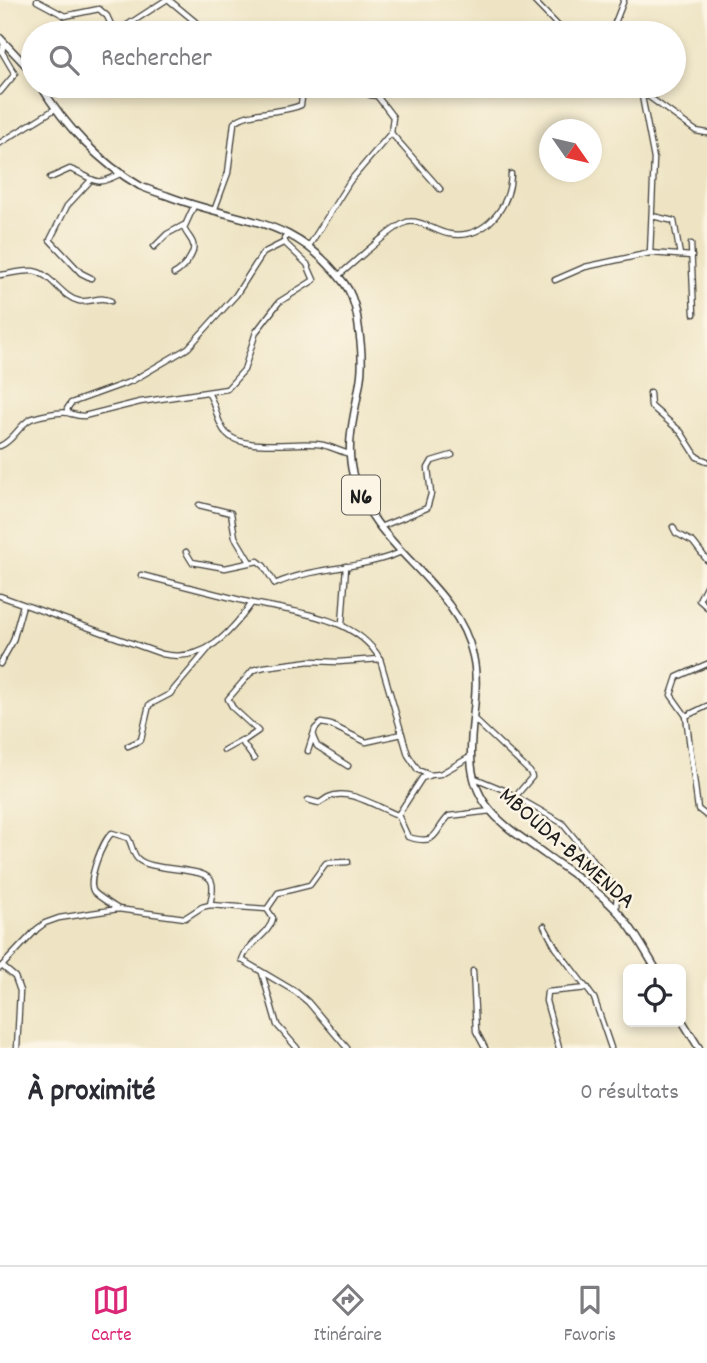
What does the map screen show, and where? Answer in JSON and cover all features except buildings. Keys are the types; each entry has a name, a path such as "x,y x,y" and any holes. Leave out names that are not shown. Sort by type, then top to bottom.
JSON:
{"highway":[{"path":"2,40 21,60"},
{"name":"MBOUDA-BAMENDA","path":"48,98 55,109 94,151 141,186 194,206 255,220 288,233 309,246 347,287 361,337 361,374 350,454 353,475 379,527 448,602 464,629 474,657 470,757 478,792 491,811 507,826 590,887 616,910 653,964"},
{"path":"686,1027 699,1048"}],"street":[{"path":"134,21 168,0 194,21"},
{"path":"533,0 553,21"},
{"path":"616,21 624,0"},
{"path":"37,1 65,16 99,9 109,21"},
{"path":"0,92 15,75 2,52 2,40"},
{"path":"214,211 228,173 236,120 301,105 302,98"},
{"path":"309,246 350,181 391,133 393,117 379,98"},
{"path":"641,98 654,159 650,253"},
{"path":"650,98 696,131 707,133"},
{"path":"0,143 55,109"},
{"path":"391,133 440,189"},
{"path":"50,177 70,169 91,180 106,182 123,173"},
{"path":"338,276 392,231 407,222 452,235 482,229 492,222 502,208 510,186 511,174"},
{"path":"91,180 67,206 50,240 85,277 91,278"},
{"path":"174,274 184,265 194,249 186,233 185,224 194,206"},
{"path":"652,216 674,221 680,254"},
{"path":"154,247 167,234 185,224"},
{"path":"68,412 71,403 131,381 188,348 236,295 263,253 285,242 288,233"},
{"path":"0,446 10,440 29,420 68,412 75,416 84,416 140,402 227,389 240,376 246,365 256,332 263,322 286,296 314,280 307,264 285,242"},
{"path":"691,244 694,314"},
{"path":"555,280 585,268 650,253 692,256"},
{"path":"0,275 33,271 40,273 73,298 81,301 104,298 111,302"},
{"path":"208,393 224,430 230,436 251,443 324,445 350,454"},
{"path":"649,393 651,406 681,432 697,457 707,461"},
{"path":"379,527 427,508 431,494 428,468 432,460 452,455"},
{"path":"199,505 231,513 235,537 250,562"},
{"path":"673,527 676,533 693,542 707,560"},
{"path":"186,552 192,562 209,567 239,567 250,562 261,563 275,584 296,575 380,561 401,552"},
{"path":"342,624 346,566"},
{"path":"141,575 342,624 365,639 380,659 412,763 418,770 430,775"},
{"path":"707,584 699,600 707,607"},
{"path":"0,596 162,654 186,657 218,642 252,603"},
{"path":"0,664 13,641 23,605"},
{"path":"128,746 141,740 149,705 170,694 209,648"},
{"path":"258,732 233,708 228,699 253,670 302,662 380,659"},
{"path":"707,664 677,677 671,695 686,716 698,809 707,816"},
{"path":"686,716 707,705"},
{"path":"472,717 530,772 532,777 515,797"},
{"path":"308,751 315,729 321,723 366,742 402,734"},
{"path":"224,750 258,732"},
{"path":"254,759 242,742 258,732"},
{"path":"313,736 317,746 348,766"},
{"path":"398,815 422,778 440,774 470,757"},
{"path":"475,778 554,818 569,830 617,890 616,910"},
{"path":"308,800 319,803 332,796 352,796 368,801 398,815 408,837 431,839 449,816 491,811"},
{"path":"118,909 94,891 92,885 100,853 106,838 112,834 128,838 135,856 145,863 208,877 212,884 210,905"},
{"path":"267,909 278,893 310,885 326,863 348,862"},
{"path":"17,1048 20,991 15,977 1,967 45,923 73,915 118,909 185,918 210,905 267,909"},
{"path":"267,909 273,918 272,924 245,952 242,960 308,1002 346,1048"},
{"path":"544,926 556,948 594,998 611,1048"},
{"path":"473,971 476,1031 485,1048"},
{"path":"262,972 276,1025 297,1048"},
{"path":"559,1048 546,1001 547,992 588,988"}]}
